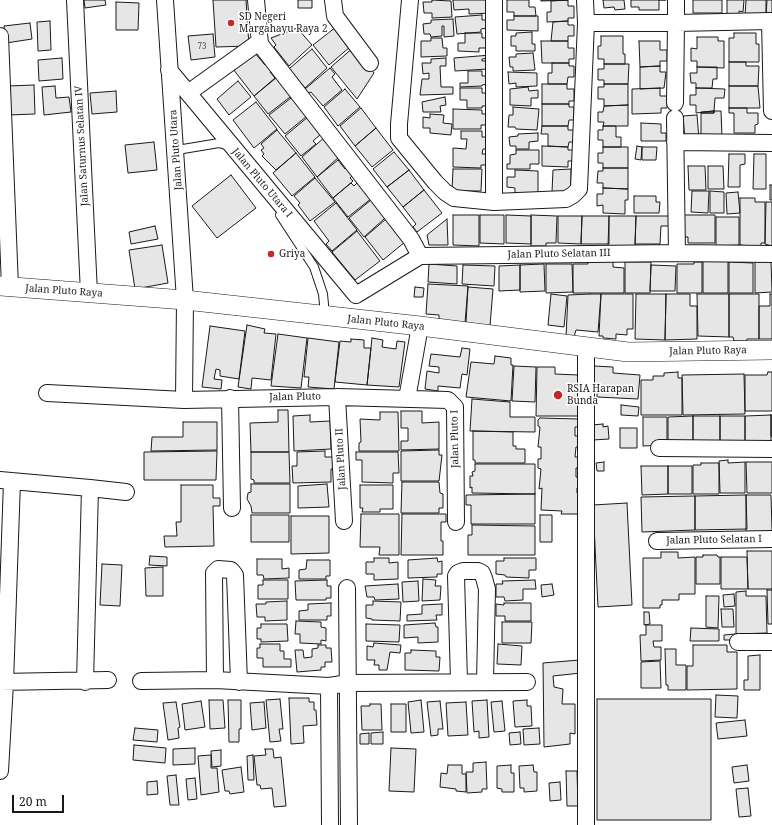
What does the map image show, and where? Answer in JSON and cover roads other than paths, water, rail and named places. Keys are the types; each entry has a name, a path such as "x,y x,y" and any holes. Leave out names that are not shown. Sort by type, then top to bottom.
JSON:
{"street":[{"name":"Jalan Saturnus Selatan IV","path":"75,0 89,293"},
{"name":"Jalan Pluto Utara","path":"165,0 169,70 177,150 185,300"},
{"path":"256,0 259,42 411,239 420,256 354,293 355,320"},
{"path":"333,0 335,16 370,63"},
{"path":"410,0 398,124 399,138 445,192 454,198 494,202 566,199 579,189 586,23 585,0"},
{"path":"494,0 494,202"},
{"path":"676,0 675,142 677,253"},
{"path":"586,23 771,21 772,111"},
{"path":"0,36 5,287"},
{"path":"188,93 259,42"},
{"name":"Jalan Pluto Utara I","path":"169,70 354,293"},
{"path":"675,142 772,143"},
{"name":"Jalan Pluto Selatan III","path":"420,256 677,253 772,254"},
{"name":"Jalan Pluto Raya","path":"5,287 325,311 355,320 420,326 586,348 628,352 772,350"},
{"path":"184,400 185,300"},
{"path":"407,399 420,326"},
{"path":"586,348 586,818"},
{"name":"Jalan Pluto","path":"47,393 184,400 337,397 407,399"},
{"name":"Jalan Pluto II","path":"337,397 344,521"},
{"path":"230,398 232,508"},
{"name":"Jalan Pluto I","path":"407,399 448,400 455,407 456,522"},
{"path":"659,448 772,449"},
{"path":"0,771 6,480 126,492"},
{"path":"85,682 90,488"},
{"name":"Jalan Pluto Selatan I","path":"657,541 772,539"},
{"path":"215,680 214,573 218,569 224,569 231,570 235,575 239,682"},
{"path":"460,681 456,576 458,573 463,571 478,571 482,572 487,589 485,682"},
{"path":"347,588 349,825"},
{"path":"738,642 772,642"},
{"path":"3,682 85,682 108,680"},
{"path":"141,681 215,680 329,686 349,683 460,681 527,682"},
{"path":"329,686 330,825"}],"lane":[{"path":"177,150 219,143 227,145 232,149 286,224 314,267 323,294 325,311"}],"place":[{"name":"SD Negeri Margahayu Raya 2","path":"231,23"},
{"name":"Griya","path":"271,254"},
{"name":"RSIA Harapan Bunda","path":"558,395"}]}
